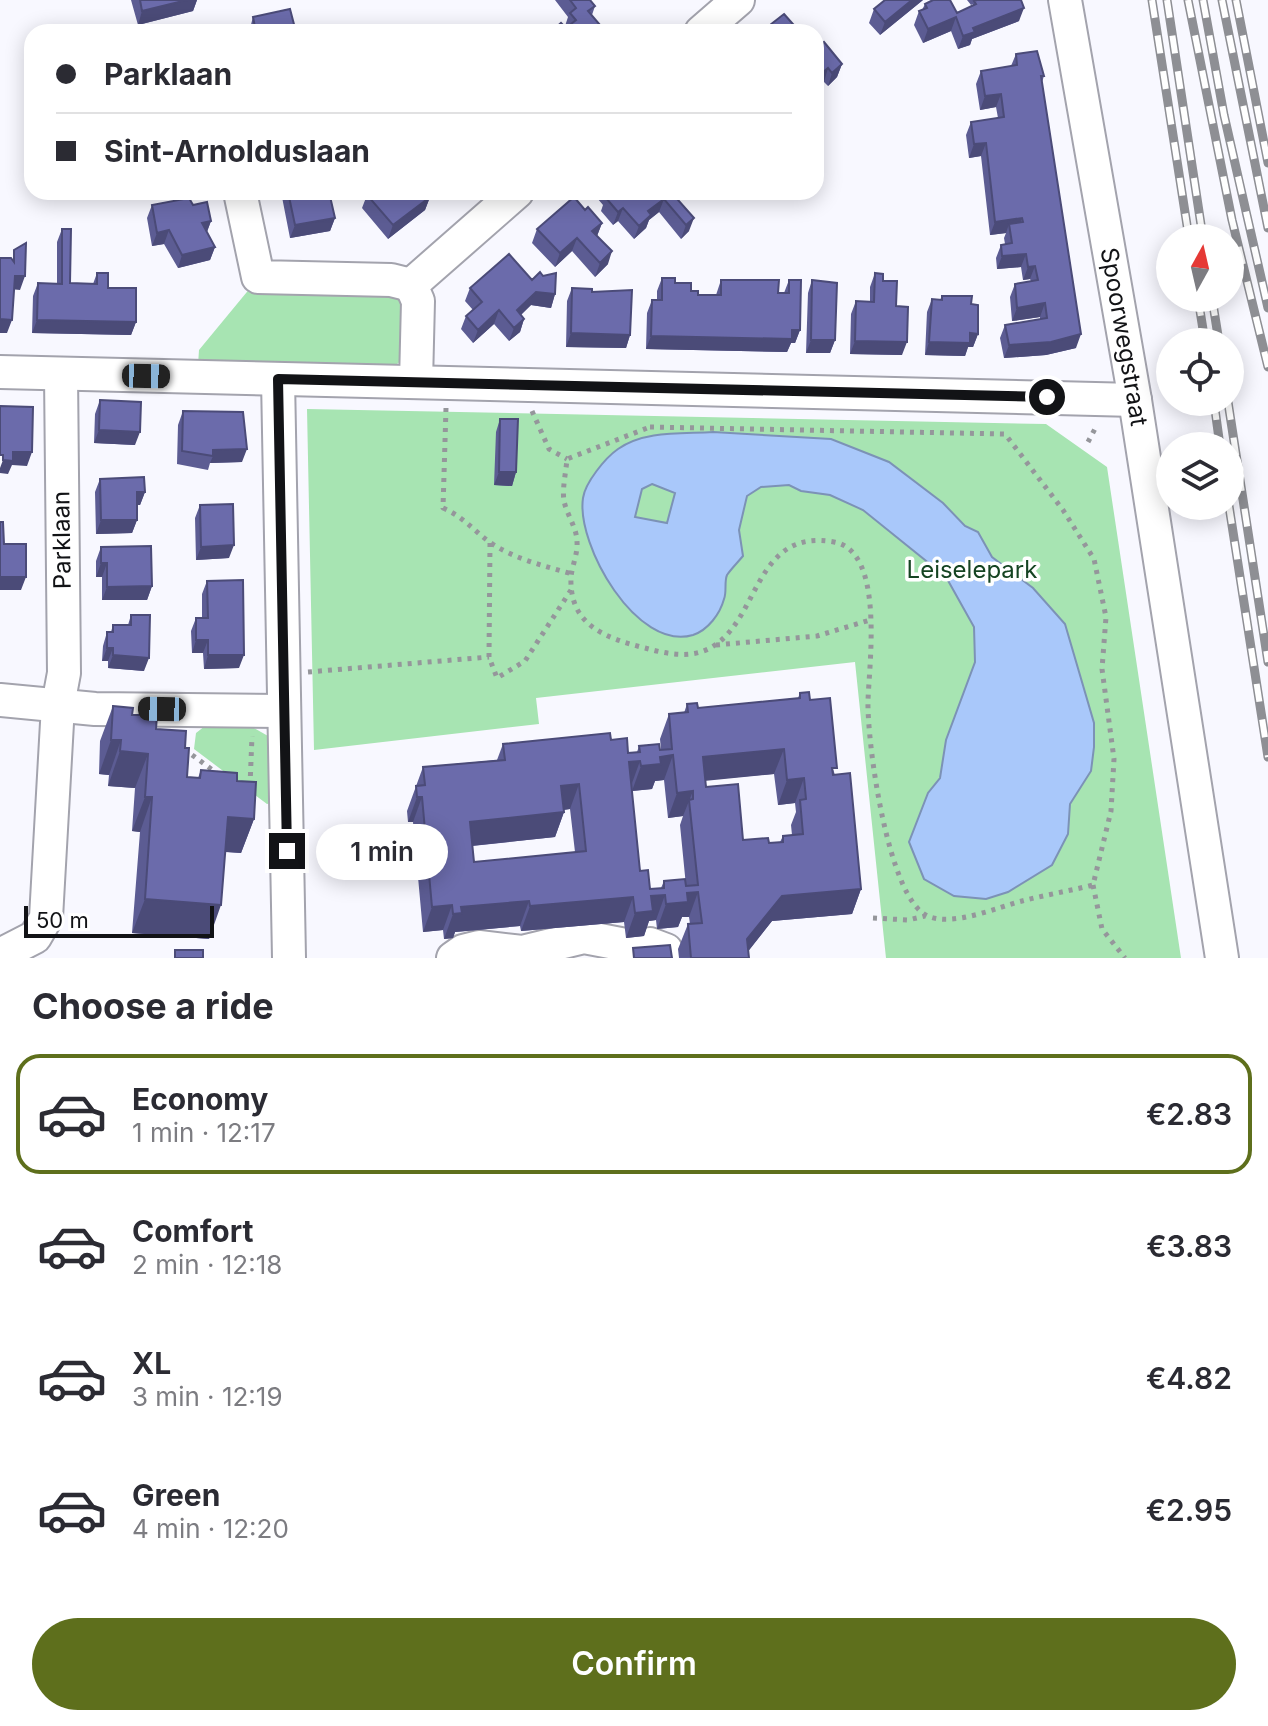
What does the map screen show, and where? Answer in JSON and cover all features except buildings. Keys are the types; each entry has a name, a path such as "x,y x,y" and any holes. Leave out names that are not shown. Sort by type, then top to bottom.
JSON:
{"street":[{"path":"710,24 738,0"},
{"name":"Spoorwegstraat","path":"1065,0 1135,400 1222,958"},
{"path":"242,200 258,277 391,280 411,285"},
{"path":"411,285 508,200"},
{"path":"411,285 418,301 431,383"},
{"path":"0,372 1135,400"},
{"name":"Parklaan","path":"0,955 35,937 46,918 58,705 64,673 61,374"},
{"path":"278,379 283,672 268,711 289,958"},
{"path":"0,700 58,705 268,711"},
{"path":"453,958 479,947 522,952 584,937 636,947 650,944 666,950 670,958"}],"path":[{"path":"431,383 443,508 462,516 490,542 513,557 572,574"},
{"path":"518,385 549,449 567,459"},
{"path":"567,459 650,427 1005,434 1063,510 1094,559 1106,617 1102,669 1114,759 1111,811 1093,885 1102,929 1125,958"},
{"path":"567,459 564,500 578,540 571,589 575,609 590,628 615,641 670,655 693,654 715,645 817,636 870,620"},
{"path":"490,542 489,657 497,678 525,661 571,589"},
{"path":"715,645 732,626 764,570 788,549 808,542 835,542 852,549 861,564 868,591 873,653 868,703 878,791 901,887 926,916"},
{"path":"283,672 489,657"},
{"path":"250,798 268,711"},
{"path":"179,745 226,780"},
{"path":"873,918 908,920 926,916 941,919 999,911 1019,901 1093,885"}],"green space":[{"path":"251,287 388,288 403,298 402,360 391,369 198,365 199,350"},
{"name":"Leiselepark","path":"307,409 1046,424 1107,467 1181,958 886,958 855,662 536,698 539,724 314,750"},
{"path":"205,726 254,728 268,736 272,803 267,804 194,749 196,733"}],"water":[{"path":"713,432 831,439 889,462 943,503 965,526 978,532 992,557 1033,588 1065,624 1094,723 1094,747 1091,771 1070,804 1068,834 1052,865 1008,892 986,899 954,896 924,879 909,842 928,793 940,778 946,740 975,662 974,627 946,577 863,510 830,495 801,491 789,485 761,487 747,496 739,530 743,556 727,575 725,596 716,616 693,635 672,636 651,627 632,612 614,590 589,542 583,518 583,498 587,485 607,458 629,443 652,436","holes":["652,484 675,493 667,523 635,517 642,489"]}],"railway":[{"path":"1152,0 1187,224"},
{"path":"1167,0 1201,224"},
{"path":"1188,0 1232,220 1268,367"},
{"path":"1203,0 1224,115 1268,308"},
{"path":"1222,0 1268,228"},
{"path":"1236,0 1268,163"},
{"path":"1200,312 1203,328"},
{"path":"1214,312 1217,328"},
{"path":"1216,416 1218,432"},
{"path":"1230,416 1268,662"},
{"path":"1231,520 1268,757"}],"route":[{"path":"287,851 278,379 1047,397"}]}
